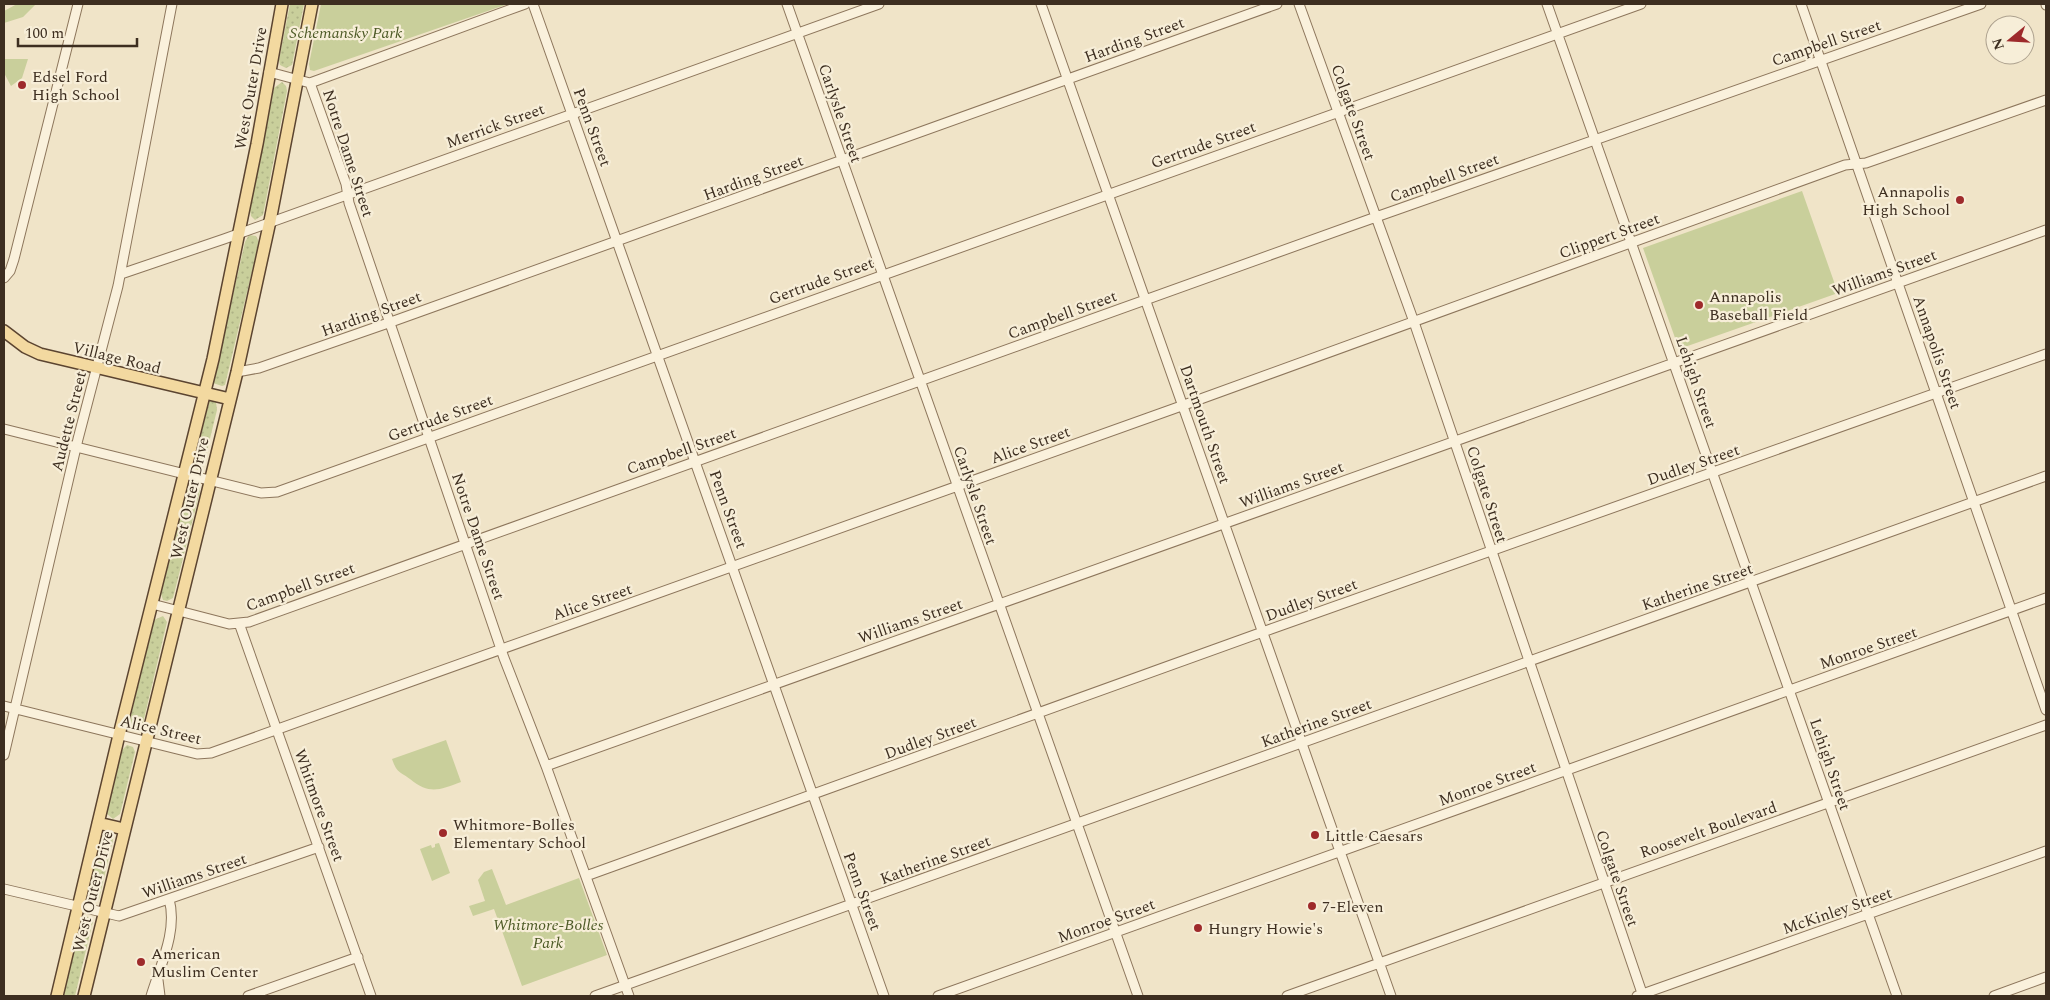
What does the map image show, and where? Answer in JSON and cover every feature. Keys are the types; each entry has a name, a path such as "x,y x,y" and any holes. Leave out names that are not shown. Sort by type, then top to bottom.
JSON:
{"main road":[{"name":"West Outer Drive","path":"57,996 119,734 226,305 258,144 282,4"},
{"name":"West Outer Drive","path":"84,996 237,372 270,221 312,4"},
{"name":"Village Road","path":"4,331 25,348 40,354 230,399"},
{"path":"98,823 124,829"}],"street":[{"path":"4,278 10,271 14,259 78,4"},
{"name":"Audette Street","path":"4,755 76,448 121,274 172,4"},
{"path":"269,72 310,83 525,4"},
{"name":"Penn Street","path":"533,4 734,567 773,685 884,996"},
{"name":"Carlysle Street","path":"787,4 1138,996"},
{"name":"Merrick Street","path":"121,274 880,4"},
{"name":"Dartmouth Street","path":"1040,4 1184,406 1391,996"},
{"name":"Harding Street","path":"237,372 259,368 391,322 1277,4"},
{"name":"Colgate Street","path":"1299,4 1414,322 1641,996"},
{"name":"Lehigh Street","path":"1547,4 1897,996"},
{"name":"Gertrude Street","path":"4,429 268,494 1641,4"},
{"name":"Annapolis Street","path":"1801,4 2013,610 2046,710"},
{"name":"Campbell Street","path":"152,604 229,624 239,623 920,382 1376,217 1981,4"},
{"name":"Notre Dame Street","path":"310,83 501,648 629,996"},
{"name":"Clippert Street","path":"1184,406 1845,165 1866,164 2046,100"},
{"name":"Williams Street","path":"546,766 2046,230"},
{"name":"Dudley Street","path":"586,876 1038,715 1263,632 2046,354"},
{"name":"Alice Street","path":"4,706 205,754 1184,406"},
{"name":"Katherine Street","path":"595,996 1528,661 1752,583 2046,476"},
{"name":"Monroe Street","path":"938,996 2046,598"},
{"name":"Whitmore Street","path":"239,623 371,996"},
{"name":"Roosevelt Boulevard","path":"1287,996 2046,725"},
{"name":"Williams Street","path":"4,889 104,913 125,915 319,847"},
{"name":"McKinley Street","path":"1641,996 2046,851"},
{"path":"151,996 158,979 172,922 169,899"},
{"path":"248,996 358,958"},
{"path":"1994,996 2046,977"},
{"path":"158,979 160,996"}],"green space":[{"path":"17,4 36,4 23,17 4,23 4,11"},
{"path":"290,4 304,4 292,65 286,68 280,65 279,60"},
{"name":"Schemansky Park","path":"321,4 508,4 314,71 310,70 309,64"},
{"path":"4,59 28,59 22,78 11,86 4,73"},
{"path":"282,82 286,86 287,91 263,215 255,220 251,216 250,210 274,88"},
{"path":"1802,191 1838,293 1679,349 1643,248"},
{"path":"249,235 256,236 259,242 225,385 222,386 213,383 245,242"},
{"path":"210,399 216,402 217,410 203,467 198,470 194,466 194,461"},
{"path":"190,485 198,485 200,491 173,598 167,601 163,600 161,594 187,490"},
{"path":"163,616 167,622 142,727 139,730 133,731 129,728 129,723 154,620"},
{"path":"446,740 461,782 440,789 429,789 417,784 395,767 392,759"},
{"path":"127,745 133,747 135,752 120,814 113,819 106,813 122,750"},
{"path":"107,833 112,835 113,840 99,899 92,903 86,896 101,836"},
{"path":"439,843 450,873 432,881 420,849 431,845 432,848 435,847 435,844"},
{"name":"Whitmore-Bolles Park","path":"492,869 506,905 579,878 607,955 522,986 494,909 473,916 469,906 485,901 478,880 484,872"},
{"path":"84,916 92,918 93,921 75,996 62,996 81,918"}],"place":[{"name":"Edsel Ford High School","path":"22,85"},
{"name":"Annapolis High School","path":"1960,200"},
{"name":"Annapolis Baseball Field","path":"1699,305"},
{"name":"Whitmore-Bolles Elementary School","path":"443,833"},
{"name":"Little Caesars","path":"1315,835"},
{"name":"7-Eleven","path":"1312,906"},
{"name":"Hungry Howie's","path":"1198,928"},
{"name":"American Muslim Center","path":"141,962"}]}
